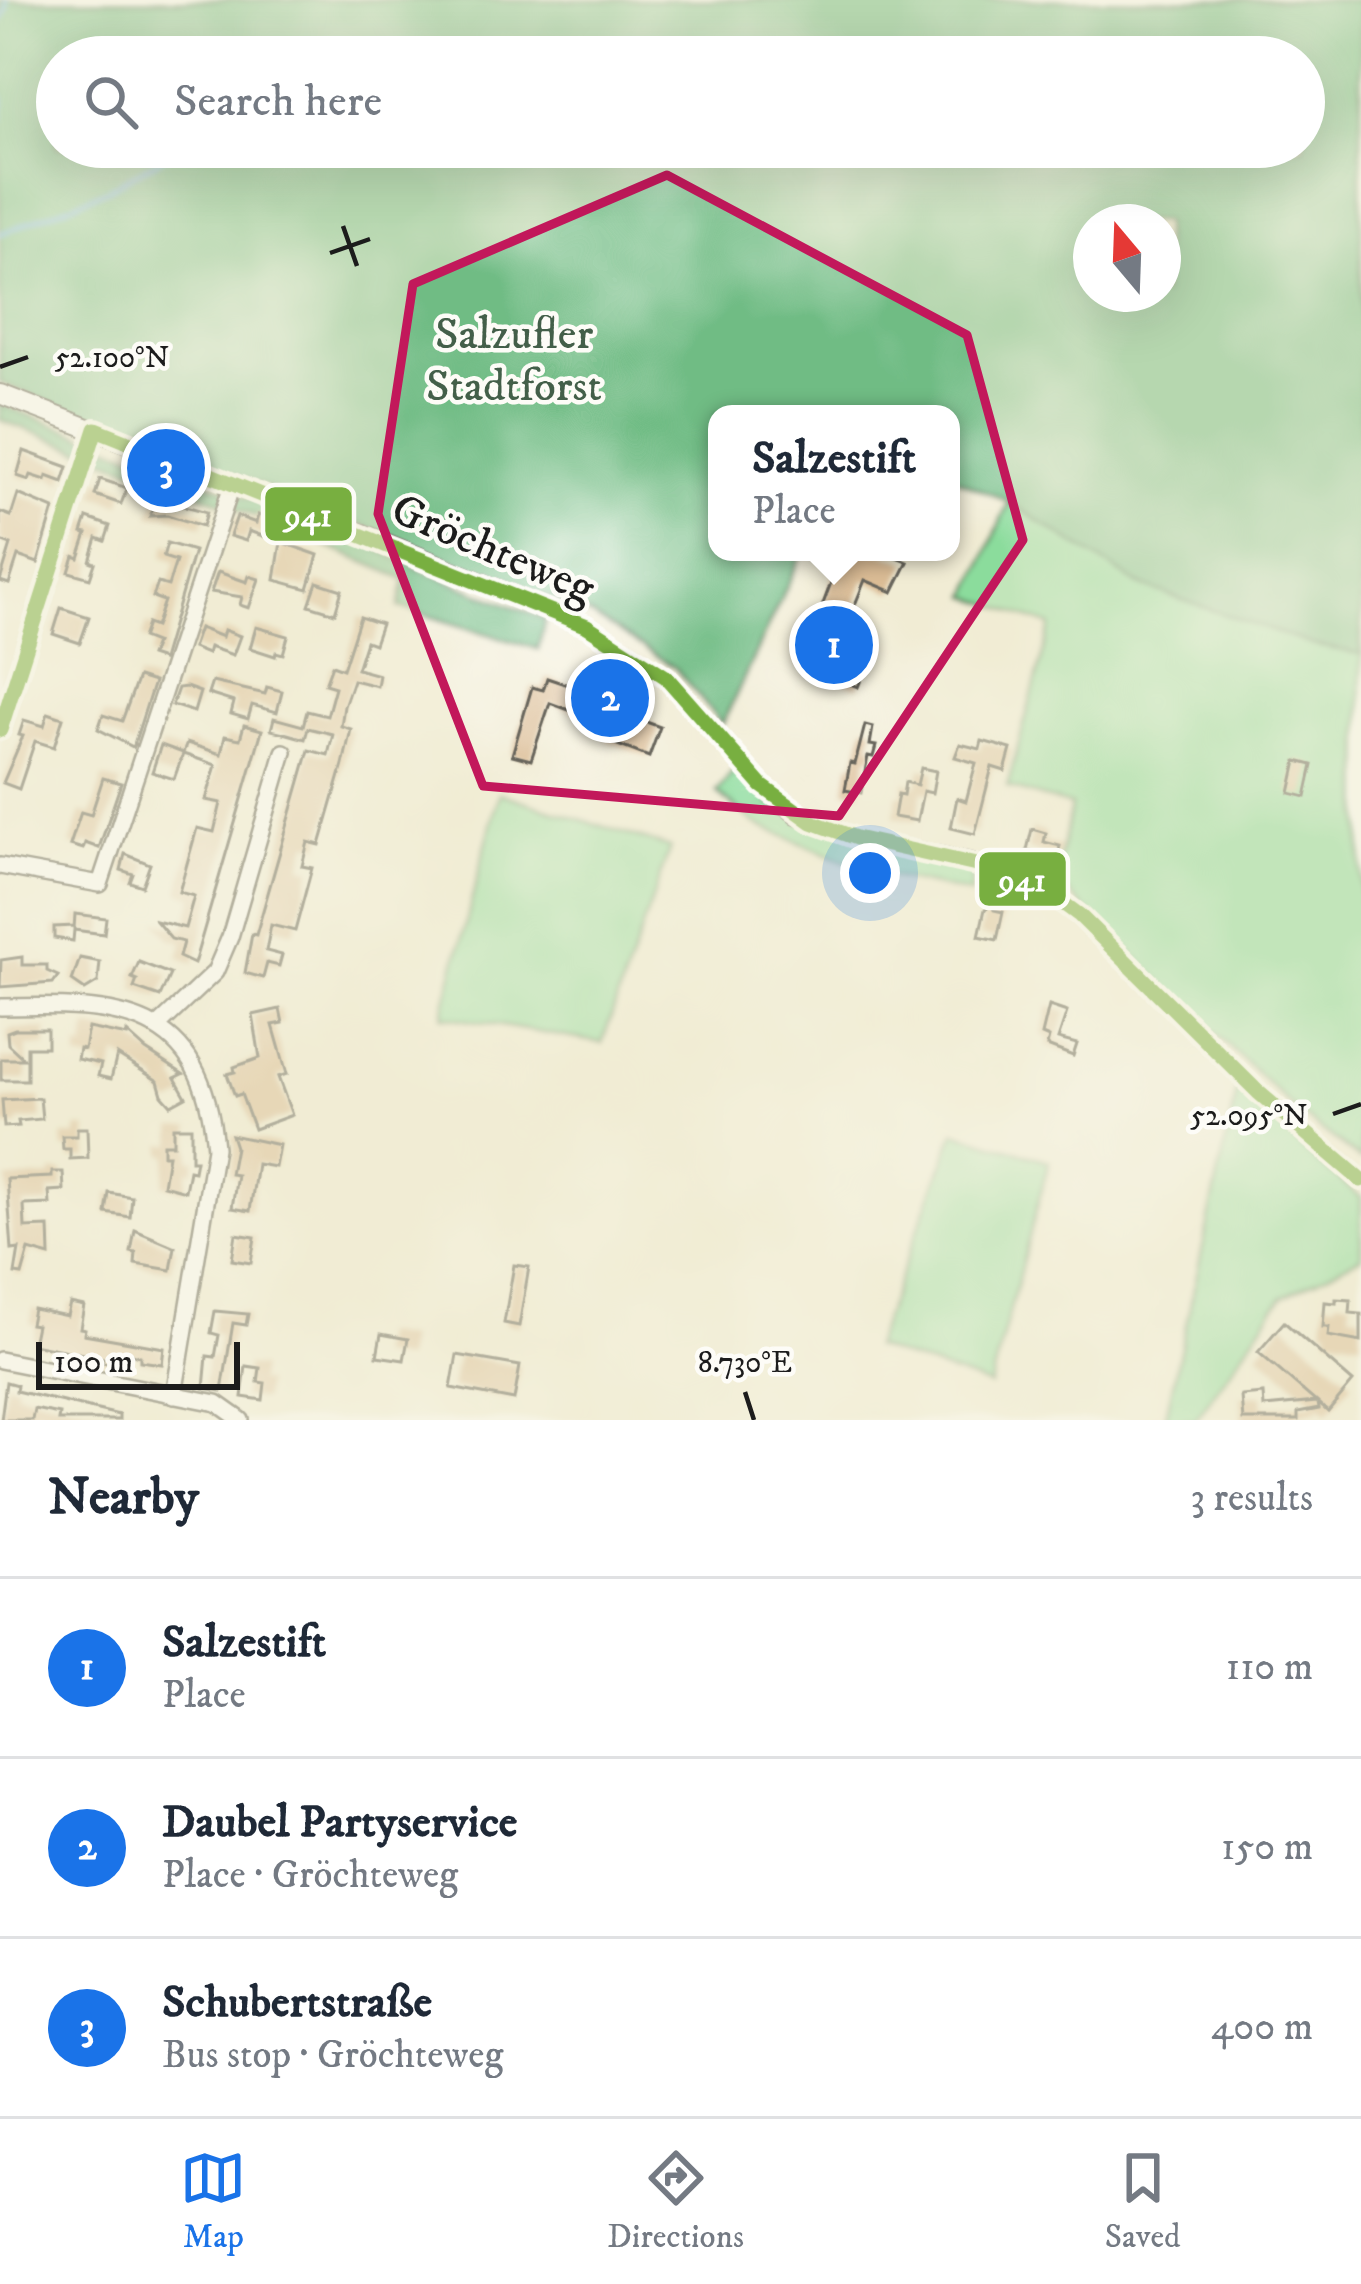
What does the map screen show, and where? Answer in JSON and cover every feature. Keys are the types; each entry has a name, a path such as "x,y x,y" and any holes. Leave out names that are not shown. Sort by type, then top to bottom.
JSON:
{"street":[{"name":"Gröchteweg","path":"0,394 233,482 602,634 666,677 762,786 812,822 856,838 1003,871 1051,893 1270,1103 1361,1180"},
{"path":"0,730 96,429"},
{"path":"0,866 100,884 233,482"},
{"path":"157,1027 215,972 230,937 284,752"},
{"path":"0,1007 82,1005 123,1011 157,1027 192,1062 204,1085 212,1110 214,1148 174,1395"},
{"path":"0,1360 218,1403 241,1420"}],"highlighted area":[{"path":"667,175 967,335 1023,540 839,816 483,786 378,514 413,284"}],"green space":[{"name":"Salzufler Stadtforst","path":"0,0 1361,0 1361,654 1313,645 1139,585 1009,502 960,480 960,405 708,405 708,561 799,561 722,725 675,668 591,615 0,383"},
{"path":"0,404 356,538 419,569 545,619 538,649 399,607 405,579 216,500 0,420"},
{"path":"1009,502 1139,585 1313,645 1361,654 1361,1160 1296,1111 1055,880 1071,806 1007,787 1051,626 969,596"},
{"path":"738,765 772,805 973,869 970,894 870,872 755,824 717,792"},
{"path":"499,793 670,848 602,1043 442,1016"},
{"path":"1238,1087 1361,1197 1361,1256 1282,1297 1195,1420 1165,1420"},
{"path":"955,1132 1049,1161 990,1386 873,1347"}],"building":[{"path":"24,451 68,467 63,482 47,476 46,480 31,475 29,480 17,476"},
{"path":"100,479 127,488 121,504 95,495"},
{"path":"18,494 54,509 38,563 18,556 9,584 0,581 11,545 0,541 0,512 11,516"},
{"path":"156,498 207,512 203,526 167,515 150,516"},
{"path":"258,515 274,520 268,538 249,531 246,541 230,536 237,516 256,523"},
{"path":"87,518 110,526 105,541 97,538 90,578 69,572 87,534 82,533"},
{"path":"281,542 318,555 308,589 275,580"},
{"path":"167,543 194,551 162,660 150,656 155,643 142,638 147,624 155,627 164,601 153,597 158,583 168,586 176,561 163,557"},
{"path":"836,561 908,562 893,592 865,580 852,612 845,609 838,629 867,640 863,651 871,654 858,687 796,663 816,611 820,612 836,569 832,568"},
{"path":"218,572 247,582 249,576 259,579 249,608 240,605 242,597 211,592"},
{"path":"317,582 342,590 335,613 309,605"},
{"path":"61,608 89,617 80,643 53,634"},
{"path":"360,617 381,624 374,644 366,641 357,669 379,675 377,686 353,680 341,726 351,729 343,765 320,845 308,842 302,866 312,868 295,931 271,925 266,951 282,955 279,966 267,963 263,978 245,973 252,934 256,935 309,750 328,755 333,734 308,728 305,739 271,730 274,718 303,726 307,711 327,716 335,687 325,684 332,665 343,669"},
{"path":"256,627 288,636 283,654 250,648"},
{"path":"199,628 222,637 224,630 240,636 233,655 209,647 207,654 192,648"},
{"path":"138,677 154,682 133,747 98,729 103,715 122,721"},
{"path":"547,678 589,692 593,681 634,697 627,715 660,727 649,757 605,740 610,725 550,703 531,760 512,755 532,687 543,690"},
{"path":"212,682 265,694 267,687 282,691 277,712 252,705 248,719 231,714 234,702 208,694"},
{"path":"178,688 200,692 194,712 172,705"},
{"path":"48,713 63,718 54,747 35,741 19,789 3,783 23,736 19,735 24,720 44,726"},
{"path":"244,725 262,730 194,964 179,957 183,942 171,939 156,921 185,928 194,896 179,892 197,828 214,832 221,803 206,800 216,765 183,754 174,779 152,772 161,745 183,753 187,743 221,754 225,736 240,739"},
{"path":"865,725 873,727 870,745 876,746 873,757 868,756 861,793 845,790"},
{"path":"982,741 1011,749 1005,771 992,767 975,834 951,828 957,798 966,801 976,763 955,757 960,744 980,749"},
{"path":"1297,761 1313,765 1306,797 1290,793"},
{"path":"921,768 936,771 932,793 923,791 917,821 894,817 898,794 903,795 905,782 917,785"},
{"path":"103,778 121,783 99,848 70,845 81,812 91,815"},
{"path":"1032,829 1046,833 1044,842 1060,846 1057,858 1027,850"},
{"path":"125,854 150,864 142,886 130,882 133,874 121,870"},
{"path":"991,904 1003,912 997,940 979,936 985,909"},
{"path":"75,914 106,918 104,934 74,930 73,941 54,938 54,927 74,929"},
{"path":"22,957 22,965 47,965 47,971 58,976 53,983 0,987 1,960"},
{"path":"80,958 100,962 98,982 85,990 72,981"},
{"path":"139,962 170,974 160,997 134,988 137,980 132,978"},
{"path":"1049,1006 1067,1012 1058,1039 1077,1044 1073,1056 1047,1046 1049,1038 1042,1035"},
{"path":"280,1009 283,1023 273,1025 287,1074 278,1077 292,1115 254,1129 241,1094 235,1096 227,1074 260,1058 253,1015"},
{"path":"88,1028 127,1033 183,1074 175,1078 186,1097 171,1105 158,1081 117,1055 111,1079 98,1076 101,1064 77,1059"},
{"path":"47,1029 47,1047 27,1047 27,1080 1,1080 1,1059 24,1059 8,1044 7,1032"},
{"path":"40,1098 42,1119 4,1127 2,1100"},
{"path":"173,1127 191,1127 191,1160 196,1160 185,1191 163,1185 168,1155 163,1155 163,1144 173,1144"},
{"path":"77,1128 87,1128 88,1158 70,1159 70,1149 63,1149 62,1136 77,1136"},
{"path":"231,1135 279,1145 275,1167 257,1164 250,1211 232,1208 237,1175 230,1174 235,1147"},
{"path":"52,1172 63,1172 64,1190 49,1191 50,1204 24,1205 25,1228 49,1227 50,1256 29,1250 22,1275 15,1274 19,1249 12,1250 7,1179 52,1177"},
{"path":"109,1193 132,1197 130,1217 106,1213"},
{"path":"135,1230 175,1247 171,1270 135,1264 136,1253 131,1252"},
{"path":"236,1234 255,1237 251,1263 232,1260"},
{"path":"514,1265 529,1267 519,1326 504,1323"},
{"path":"1336,1299 1351,1300 1350,1313 1361,1314 1361,1342 1328,1336 1329,1327 1323,1327 1325,1302 1336,1303"},
{"path":"70,1303 84,1306 80,1328 85,1329 84,1334 164,1348 162,1364 117,1351 115,1364 102,1362 103,1358 32,1344 33,1309 67,1316"},
{"path":"215,1311 248,1314 246,1325 233,1323 222,1391 204,1388 207,1356 215,1357 219,1335 211,1333"},
{"path":"1284,1322 1353,1382 1328,1412 1318,1403 1319,1409 1298,1413 1298,1420 1243,1420 1241,1396 1263,1394 1264,1407 1316,1402 1258,1352"},
{"path":"381,1334 408,1339 404,1360 377,1356"},
{"path":"457,1355 520,1366 514,1400 451,1388"},
{"path":"246,1366 260,1368 263,1400 242,1397"},
{"path":"6,1382 17,1385 16,1391 119,1415 119,1420 58,1420 59,1414 34,1409 32,1420 1,1420"}],"waterway":[{"path":"0,22 6,0"},
{"path":"0,94 0,120"},
{"path":"0,234 104,191 145,168"}],"transit line":[{"name":"941","path":"0,730 96,429 587,626 666,677 762,786 812,822 856,838 1003,871 1041,887 1079,915 1258,1092 1361,1180"}],"place":[{"name":"Schubertstraße","path":"166,468"},
{"name":"Salzestift","path":"834,645"},
{"name":"Daubel Partyservice","path":"610,698"}]}
